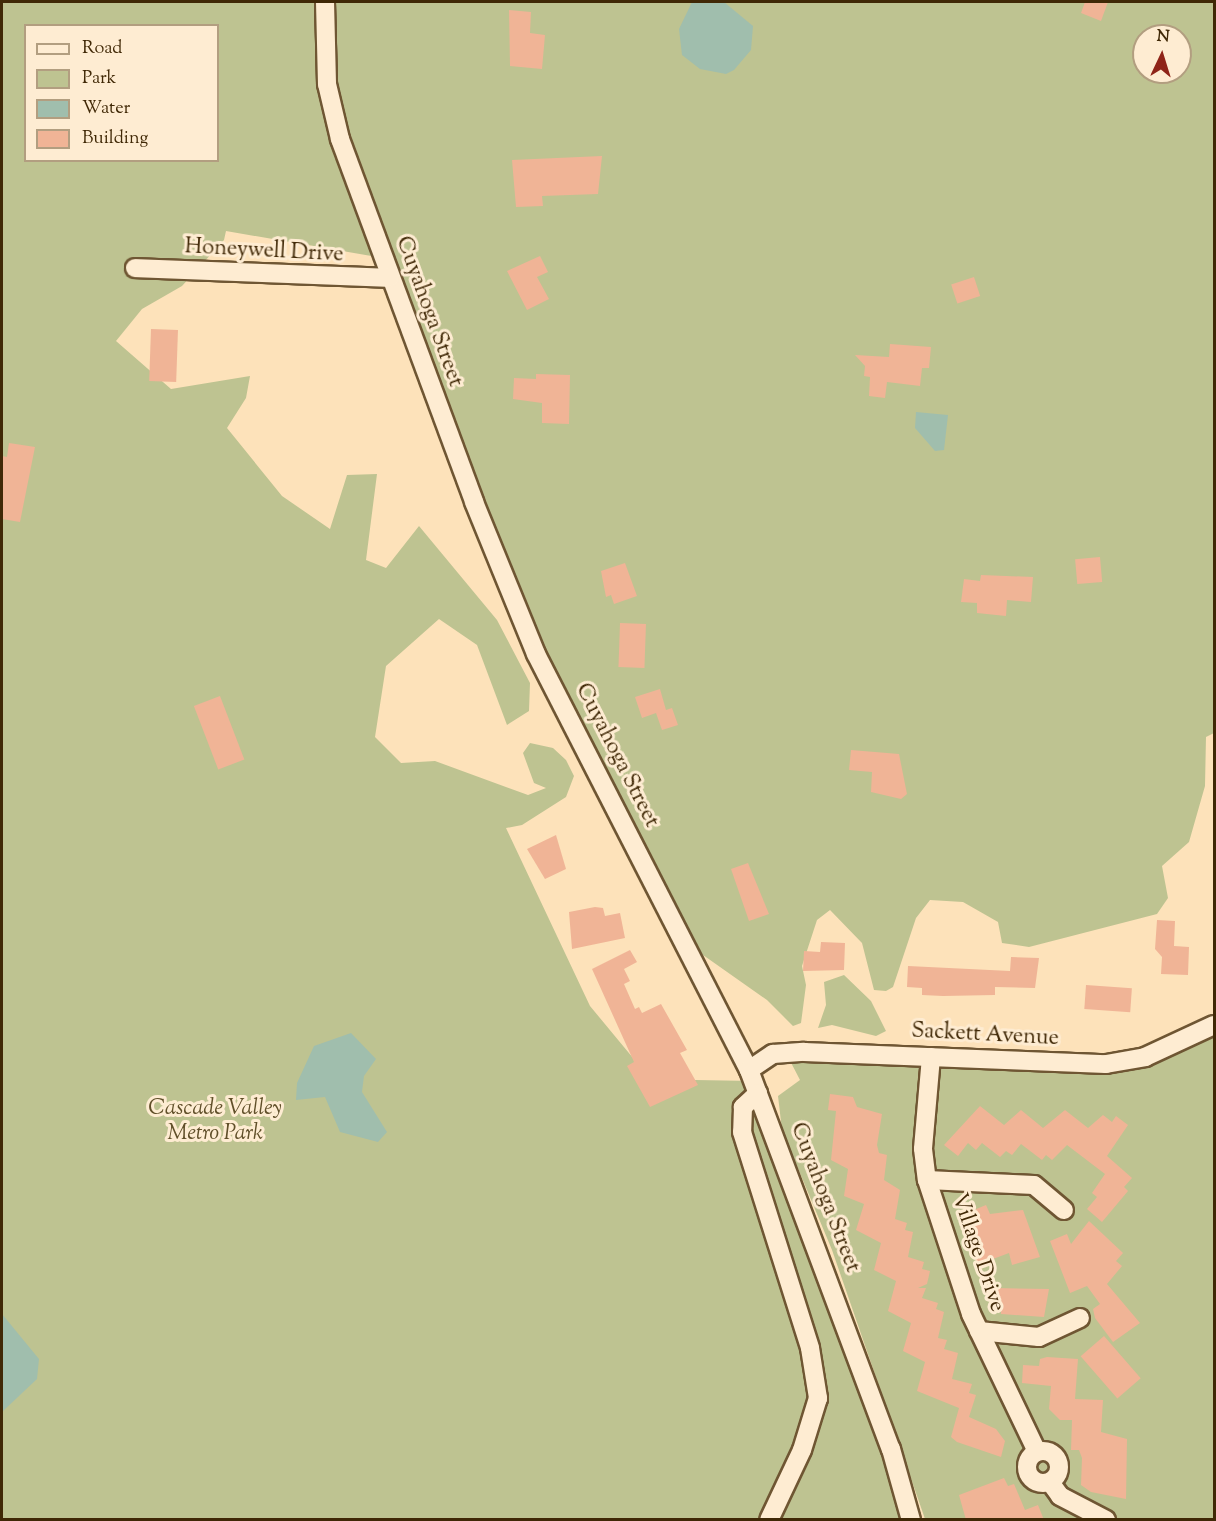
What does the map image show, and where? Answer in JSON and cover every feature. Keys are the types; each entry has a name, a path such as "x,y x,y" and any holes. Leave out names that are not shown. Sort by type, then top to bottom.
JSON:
{"street":[{"name":"Cuyahoga Street","path":"325,2 323,48 329,98 390,278 536,654 749,1070 891,1449 911,1520"},
{"name":"Honeywell Drive","path":"135,268 390,278"},
{"name":"Sackett Avenue","path":"749,1070 773,1054 786,1053 1106,1064 1145,1057 1215,1025"},
{"name":"Village Drive","path":"931,1057 923,1149 927,1180 979,1331 1038,1452 1057,1458 1060,1469 1050,1482 1060,1496 1106,1520"},
{"path":"758,1093 743,1107 742,1132 810,1348 818,1398 802,1450 769,1520"},
{"path":"927,1180 1034,1185 1064,1210"},
{"path":"979,1331 1039,1337 1080,1318"}],"green space":[{"name":"Cascade Valley Metro Park","path":"2,2 1214,2 1214,733 1206,737 1205,786 1189,842 1162,866 1168,898 1157,914 1029,947 1002,943 998,922 963,902 930,900 916,918 893,987 886,991 874,990 862,943 830,910 817,920 802,966 806,985 801,1023 793,1026 767,1000 686,943 536,654 383,258 226,231 224,240 182,286 142,309 116,341 171,389 250,376 246,398 227,428 282,496 330,529 347,475 377,474 366,560 386,568 419,526 497,620 530,683 529,711 507,725 477,645 439,619 386,666 375,737 401,763 435,761 528,795 546,788 534,783 523,753 530,743 553,748 566,760 574,776 566,797 522,825 506,828 590,1006 638,1064 695,1080 753,1081 911,1519 2,1519"},
{"path":"844,975 871,1001 886,1031 876,1036 832,1025 818,1028 826,1005 824,982"},
{"path":"1214,1025 1214,1519 925,1519 832,1250 782,1130 778,1096 800,1080 786,1053 1106,1064"}],"water":[{"path":"692,2 724,2 753,26 751,50 734,70 726,74 700,69 682,55 679,29"},
{"path":"916,412 948,415 944,450 935,451 915,428"},
{"path":"351,1033 376,1059 364,1076 362,1092 387,1132 378,1142 340,1132 325,1097 296,1100 297,1083 314,1046"},
{"path":"2,1314 39,1359 37,1379 2,1412"}],"building":[{"path":"1085,2 1108,2 1101,21 1081,13"},
{"path":"509,10 531,12 530,33 545,35 542,69 510,66"},
{"path":"602,156 598,194 542,196 543,206 516,207 512,160"},
{"path":"540,256 548,272 537,277 549,299 527,310 507,271"},
{"path":"974,277 980,296 957,303 951,284"},
{"path":"151,329 178,330 176,382 149,381"},
{"path":"890,344 931,347 929,368 922,368 920,386 887,382 885,398 869,396 870,377 864,376 865,366 855,355 889,357"},
{"path":"536,374 570,375 569,424 542,423 542,403 513,399 514,378 536,379"},
{"path":"9,443 35,447 20,522 2,519 2,456 7,457"},
{"path":"1100,557 1102,582 1077,584 1075,559"},
{"path":"625,563 637,596 614,604 611,595 606,597 601,571"},
{"path":"981,575 1033,577 1031,602 1007,600 1006,616 977,613 977,603 961,602 964,579 980,581"},
{"path":"620,623 646,624 644,668 618,667"},
{"path":"660,689 666,710 672,708 678,725 662,730 656,713 642,718 635,697"},
{"path":"220,696 244,759 218,770 194,706"},
{"path":"851,750 899,754 907,794 901,799 871,792 872,772 849,770"},
{"path":"556,835 566,869 545,879 527,849"},
{"path":"748,863 769,914 749,921 731,869"},
{"path":"595,907 603,908 605,916 620,913 625,938 572,949 569,912"},
{"path":"1157,920 1175,921 1174,946 1189,947 1188,975 1161,974 1162,957 1155,949"},
{"path":"821,942 845,943 844,970 803,971 804,951 820,952"},
{"path":"630,950 637,962 624,969 630,981 624,984 635,1009 639,1007 642,1013 661,1004 687,1050 680,1053 698,1085 650,1107 627,1066 634,1062 592,969"},
{"path":"1011,957 1039,958 1035,988 995,987 995,995 943,996 922,995 922,988 907,987 908,966 1010,971"},
{"path":"1086,985 1132,988 1130,1012 1084,1009"},
{"path":"830,1094 853,1097 857,1107 882,1114 877,1145 879,1153 887,1155 884,1180 900,1190 895,1219 907,1223 905,1230 913,1232 908,1257 924,1262 922,1269 930,1271 927,1284 918,1288 926,1288 922,1298 938,1303 936,1309 944,1312 938,1338 947,1340 944,1349 958,1353 952,1379 972,1384 969,1393 976,1395 969,1417 996,1429 1005,1441 1001,1457 957,1442 951,1437 959,1408 917,1391 925,1362 903,1351 911,1323 888,1311 896,1281 874,1270 881,1243 856,1230 864,1204 844,1196 848,1169 831,1160 836,1111 828,1110"},
{"path":"980,1106 1004,1125 1021,1110 1043,1128 1065,1110 1088,1128 1103,1115 1112,1122 1116,1116 1128,1125 1107,1156 1132,1178 1124,1187 1128,1191 1102,1222 1087,1209 1097,1197 1092,1193 1105,1174 1067,1145 1052,1160 1046,1155 1042,1160 1021,1144 1012,1155 1006,1151 1000,1157 982,1143 976,1150 968,1143 958,1156 944,1145"},
{"path":"986,1205 990,1214 1023,1210 1040,1257 1012,1265 1009,1253 977,1265 967,1227 969,1212"},
{"path":"1089,1221 1123,1253 1116,1261 1122,1266 1107,1284 1140,1323 1113,1342 1095,1318 1093,1309 1100,1304 1087,1286 1070,1293 1050,1241 1067,1234 1071,1244"},
{"path":"994,1288 1049,1289 1044,1317 1001,1314 1001,1307 994,1307"},
{"path":"1104,1336 1141,1378 1117,1399 1081,1356"},
{"path":"1047,1357 1078,1359 1075,1399 1103,1400 1101,1432 1127,1439 1126,1499 1091,1492 1081,1485 1082,1458 1079,1450 1071,1450 1072,1420 1060,1420 1049,1409 1051,1386 1022,1383 1023,1365 1039,1366 1040,1359"},
{"path":"1004,1478 1008,1486 1014,1484 1025,1510 1038,1505 1044,1520 966,1520 959,1495"}]}
